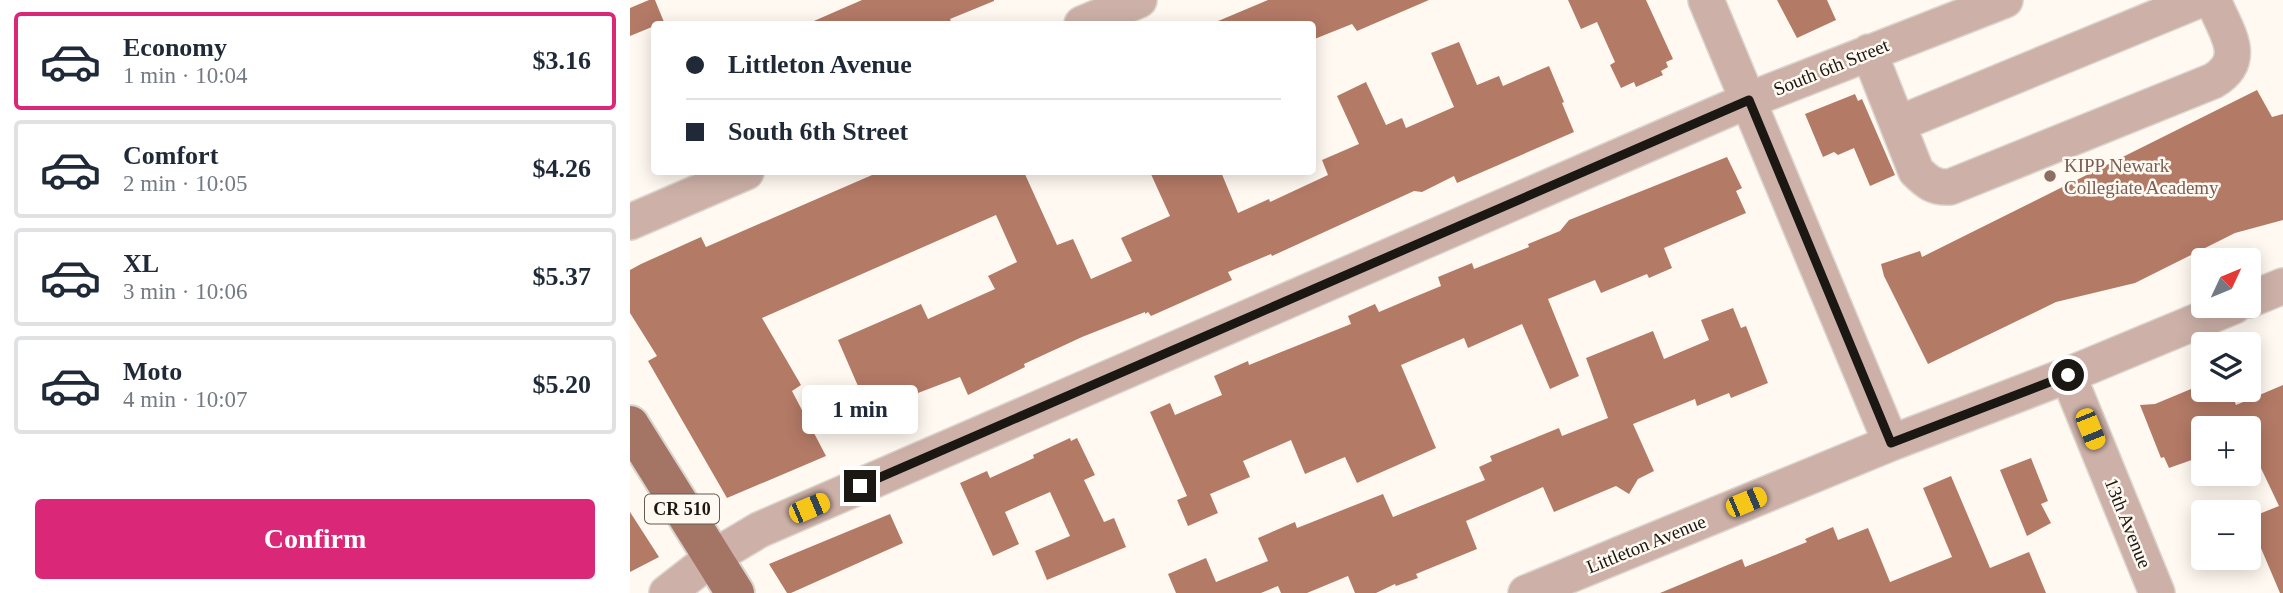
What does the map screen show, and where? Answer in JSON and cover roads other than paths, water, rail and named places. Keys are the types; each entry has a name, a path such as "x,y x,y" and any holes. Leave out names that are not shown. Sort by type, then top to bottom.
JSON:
{"main road":[{"name":"CR 510","path":"630,425 735,593"}],"street":[{"path":"1089,21 1139,0"},
{"path":"1706,0 1891,443"},
{"name":"South 6th Street","path":"667,593 712,558 758,530 1749,100 2005,0"},
{"path":"1869,52 1916,171 1929,184 1939,188 1950,187 2213,81 2226,73 2234,57 2231,44 2210,4 1901,132"},
{"path":"630,222 739,175"},
{"path":"2261,295 2283,286"},
{"name":"Littleton Avenue","path":"1526,593 2205,318"},
{"name":"13th Avenue","path":"2068,375 2157,593"}],"place":[{"name":"KIPP Newark Collegiate Academy","path":"2050,176"}]}
